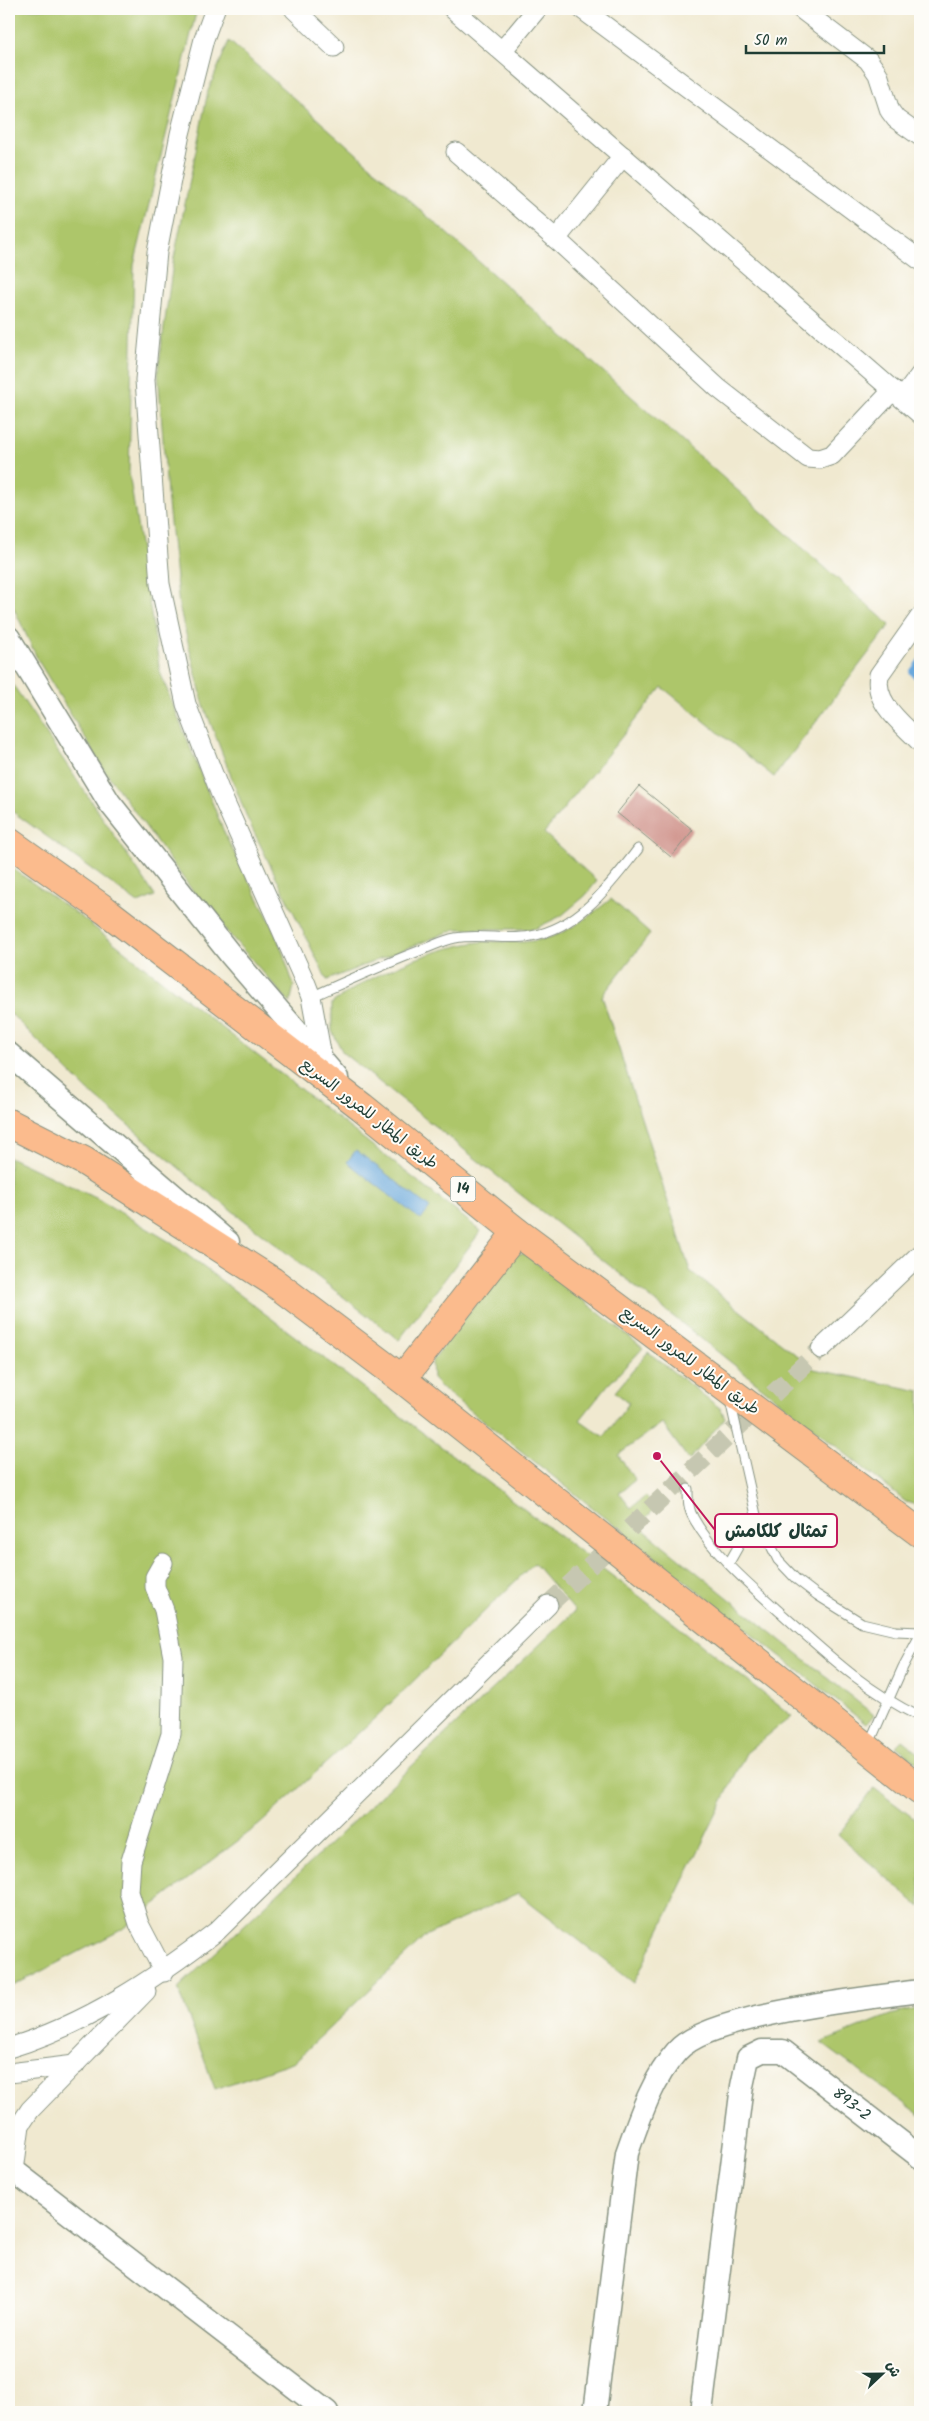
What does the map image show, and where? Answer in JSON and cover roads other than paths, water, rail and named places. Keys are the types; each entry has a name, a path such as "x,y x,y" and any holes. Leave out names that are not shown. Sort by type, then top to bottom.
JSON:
{"highway":[{"name":"طريق المطار للمرور السريع","path":"9,842 105,910 362,1107 517,1232 918,1532"},
{"path":"9,1123 84,1161 272,1281 402,1379 920,1790"},
{"path":"402,1379 517,1232"}],"street":[{"path":"215,9 204,39 180,134 157,252 146,370 160,584 186,704 220,792 277,916 311,997 323,1062"},
{"path":"294,9 334,47"},
{"path":"453,9 920,414"},
{"path":"502,51 537,9"},
{"path":"582,9 920,260"},
{"path":"801,9 868,60 881,81 890,111 896,119 920,136"},
{"path":"456,152 556,239 718,388 808,458 820,459 832,455 920,375"},
{"path":"556,239 623,156"},
{"path":"920,617 879,675 877,685 886,706 920,742"},
{"path":"9,638 109,802 230,954 362,1107"},
{"path":"9,1054 117,1145 272,1281"},
{"path":"821,1348 920,1254"},
{"path":"163,1563 155,1577 155,1587 164,1610 173,1657 171,1734 131,1861 129,1892 139,1924 164,1972"},
{"path":"9,2048 54,2031 106,2007 164,1972 217,1931 548,1605"},
{"path":"164,1972 30,2110 20,2125 11,2169 327,2412"},
{"path":"595,2412 627,2153 639,2119 662,2073 677,2051 695,2036 781,2011 920,1991"},
{"name":"893-2","path":"701,2412 742,2086 748,2058 762,2051 783,2051 920,2157"},
{"path":"9,2073 75,2065"}],"lane":[{"path":"311,997 378,967 454,938 531,936 557,928 575,918 606,889 638,849"},
{"path":"728,1390 756,1515 778,1560 796,1579 817,1595 862,1623 896,1631 920,1634 867,1748"},
{"path":"688,1489 688,1504 693,1518 712,1545 748,1583 847,1671 888,1701 920,1717"},
{"path":"730,1563 756,1515"}],"water":[{"path":"356,1150 430,1208 421,1220 347,1162"}],"waterway":[{"path":"920,661 912,672 920,681"}],"tunnel":[{"path":"548,1605 821,1349"}],"place":[{"name":"تمثال كلكامش","path":"657,1456"}]}
